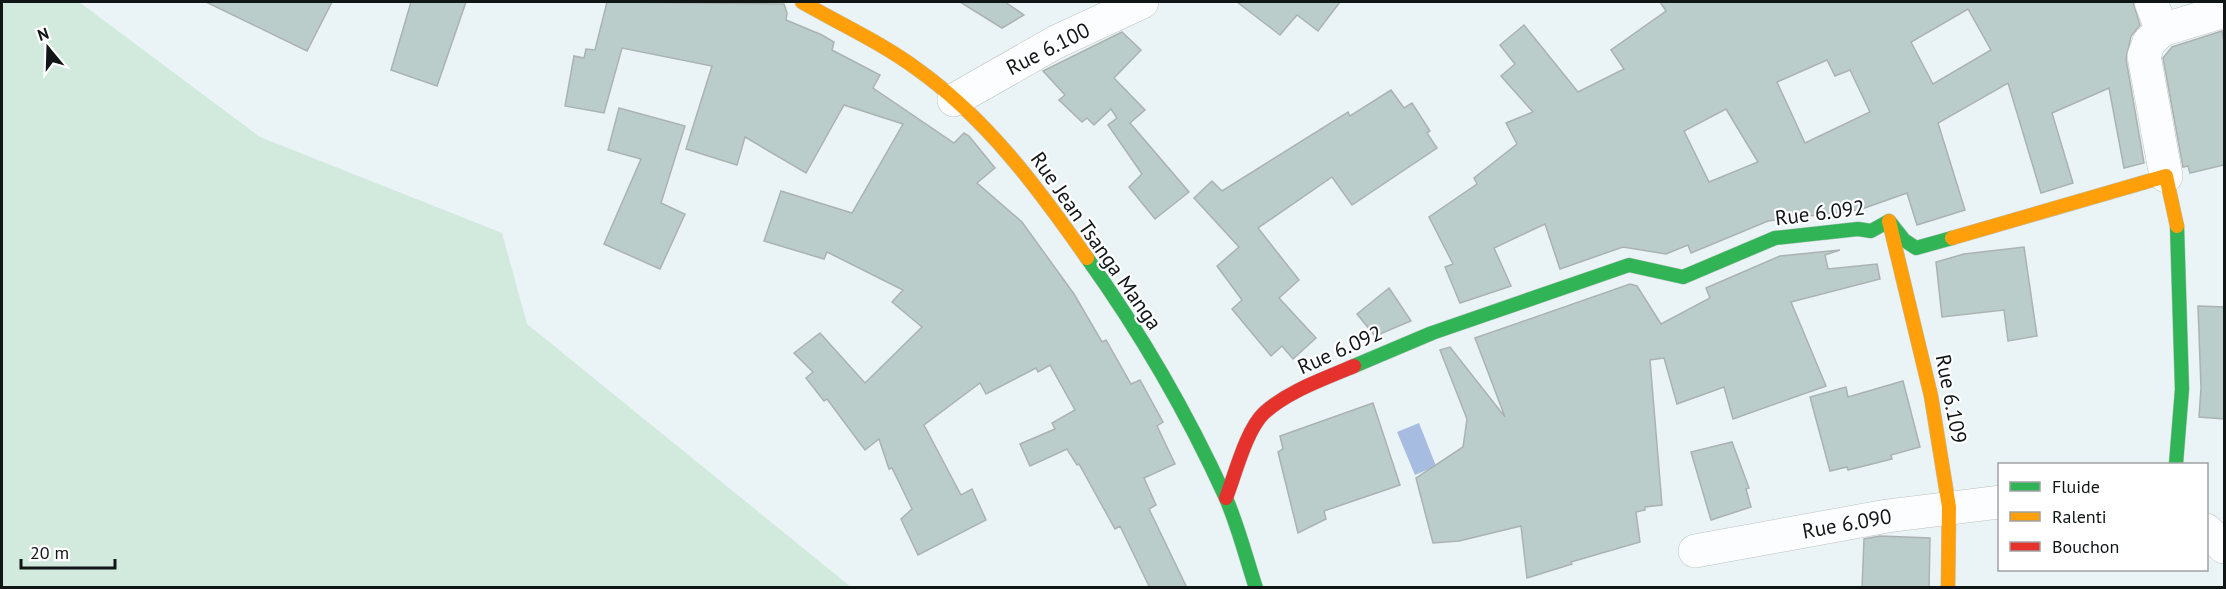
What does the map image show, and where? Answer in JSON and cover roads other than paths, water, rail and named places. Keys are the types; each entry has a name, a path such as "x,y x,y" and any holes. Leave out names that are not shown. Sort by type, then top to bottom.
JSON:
{"street":[{"name":"Rue Jean Tsanga Manga","path":"802,2 916,68 982,123 1045,198 1119,303 1177,402 1226,498 1256,588"},
{"name":"Rue 6.100","path":"954,100 1056,42 1142,2"},
{"path":"2176,463 2182,389 2177,225 2144,56 2156,16 2224,11"},
{"name":"Rue 6.092","path":"1226,498 1254,427 1263,414 1288,396 1370,358 1432,333 1629,265 1683,277 1775,238 1858,229 1870,231 1889,221 1904,240 1916,248 2166,176"},
{"name":"Rue 6.109","path":"1889,221 1931,396 1949,507 1948,588"},
{"name":"Rue 6.090","path":"1695,551 1949,507 1998,502"},
{"path":"2208,532 2224,547"}],"water":[{"path":"1419,423 1436,466 1415,475 1397,432"}]}
